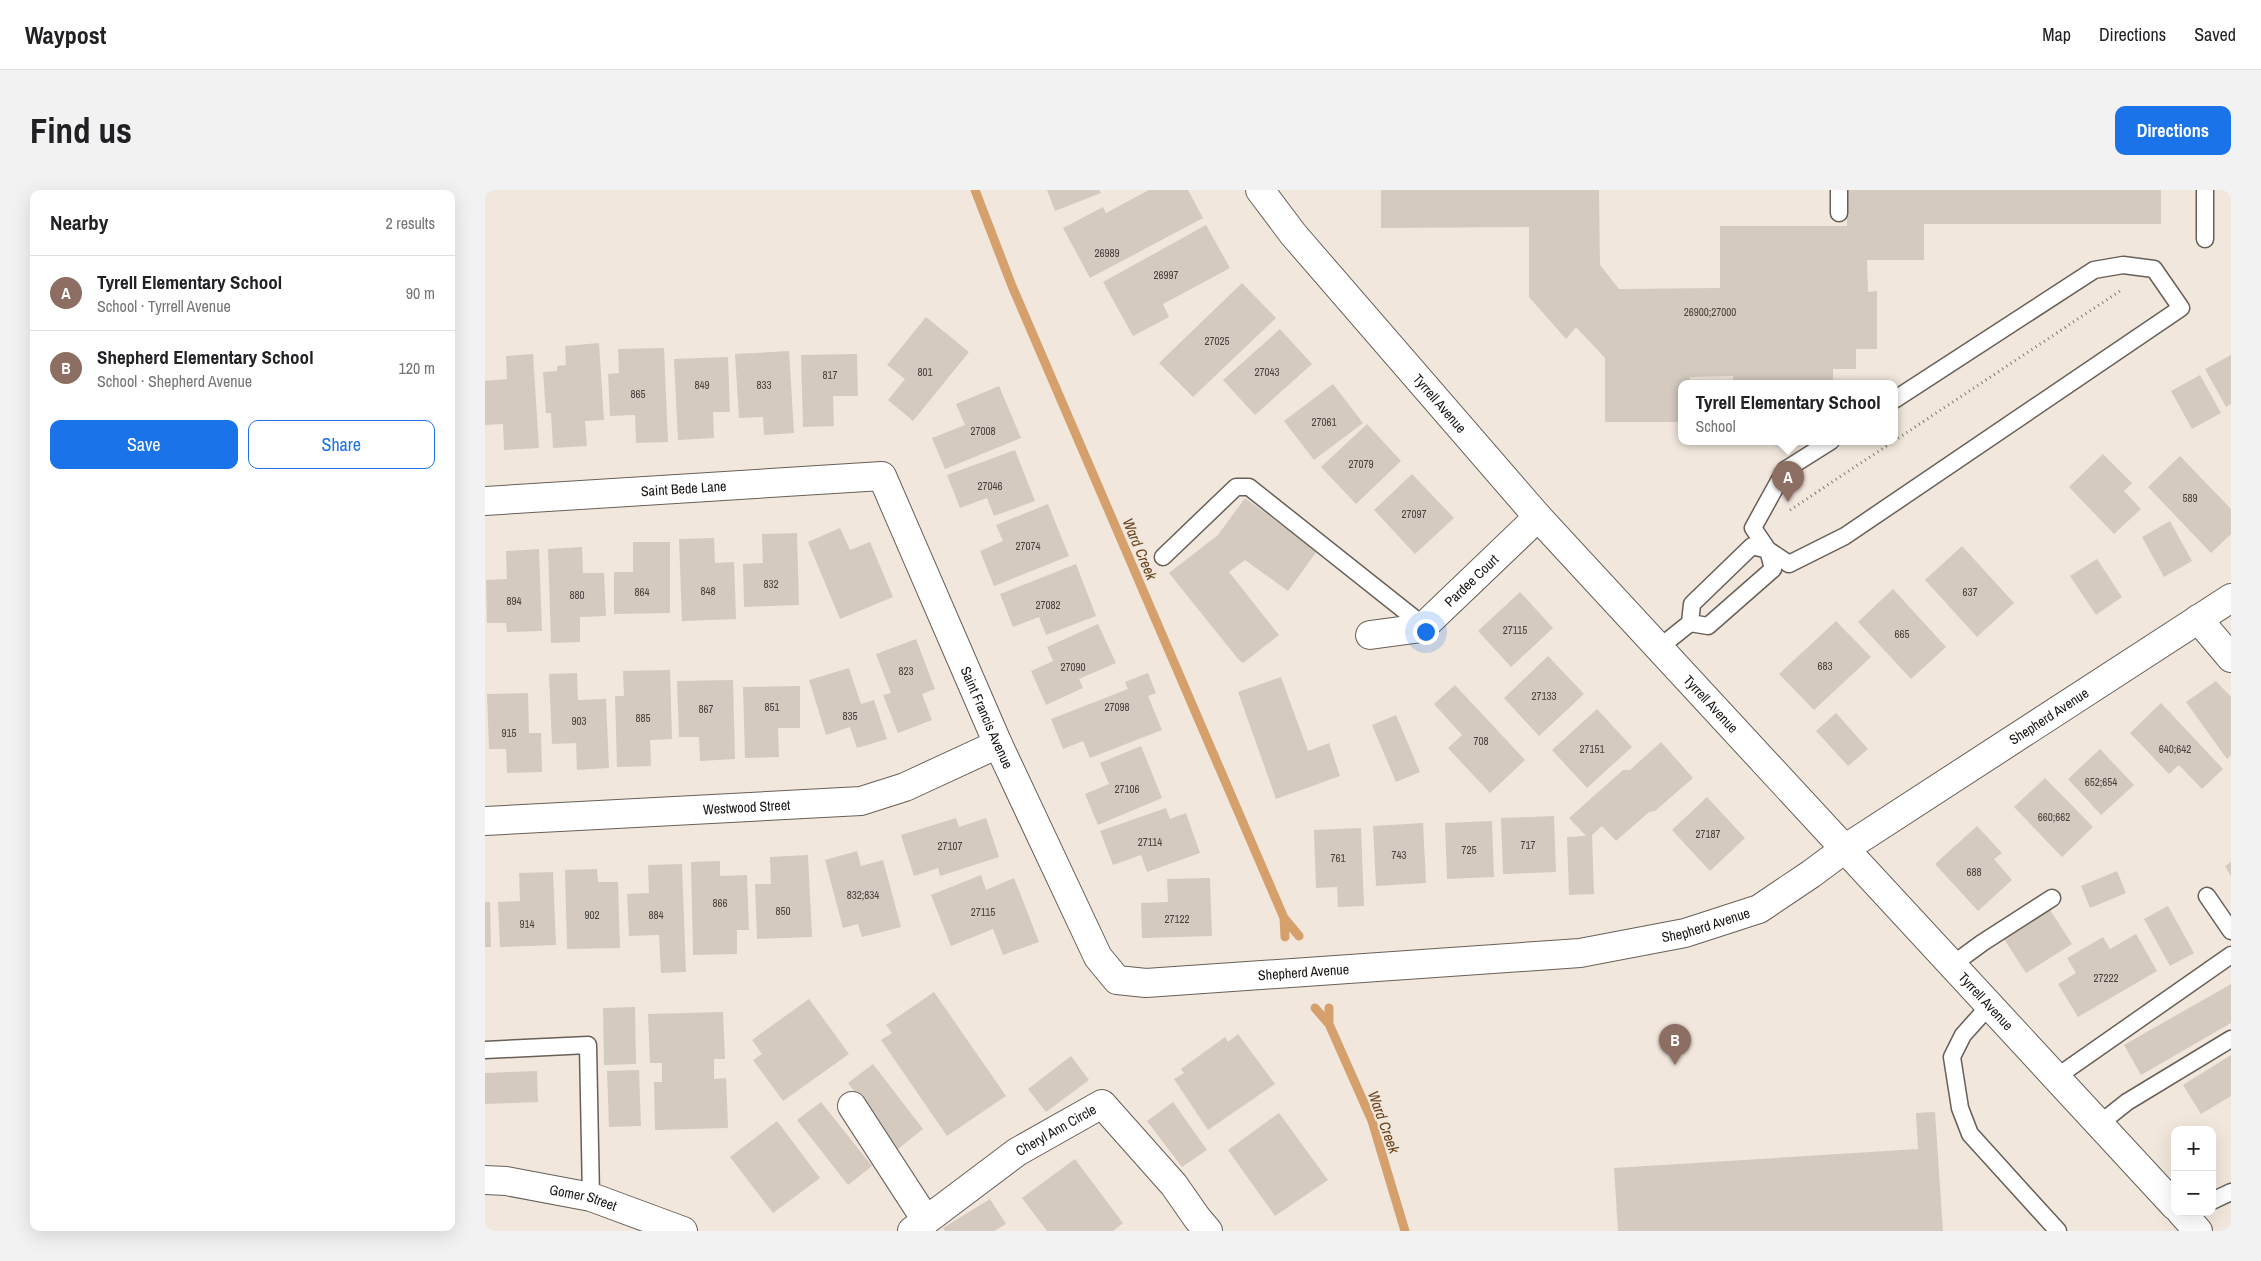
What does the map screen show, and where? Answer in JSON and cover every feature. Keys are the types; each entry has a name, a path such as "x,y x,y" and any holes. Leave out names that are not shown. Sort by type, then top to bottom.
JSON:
{"street":[{"name":"Tyrrell Avenue","path":"1260,190 1293,234 1538,517 1660,647 2055,1078 2171,1199"},
{"name":"Saint Bede Lane","path":"485,501 881,476"},
{"name":"Saint Francis Avenue","path":"881,476 998,744 1098,957"},
{"name":"Pardee Court","path":"1424,626 1538,517"},
{"name":"Shepherd Avenue","path":"1098,957 1117,980 1146,983 1580,954 1685,933 1759,909 1811,874 1845,848 2231,598"},
{"path":"2198,619 2231,658"},
{"path":"1371,635 1422,628 1424,626"},
{"name":"Westwood Street","path":"485,821 861,801 905,787 998,744"},
{"name":"Cheryl Ann Circle","path":"852,1106 919,1226 1017,1152 1103,1104 1174,1185 1208,1231"},
{"name":"Gomer Street","path":"485,1180 506,1181 591,1197 681,1229"}],"lane":[{"path":"1839,190 1839,213"},
{"path":"2205,190 2205,239"},
{"path":"1690,624 1692,604 1752,546 1768,550 1789,564 1845,536 2181,308 2154,269 2123,265 2095,270 1898,397"},
{"path":"1660,647 1690,624 1708,626 1773,570 1768,550 1753,528 1785,470 1825,445"},
{"path":"1163,557 1236,487 1249,487 1424,626"},
{"path":"2207,896 2231,931"},
{"path":"1952,965 1982,943 2052,898"},
{"path":"2055,1078 2231,955"},
{"path":"1989,1006 1963,1035 1952,1057 1959,1108 1970,1134 2058,1231"},
{"path":"2098,1124 2127,1102 2231,1040"},
{"path":"485,1050 589,1045 591,1197"},
{"path":"2216,1199 2231,1192"}],"path":[{"path":"1898,438 2120,291 2122,286"},
{"path":"1788,511 1888,445"}],"building":[{"path":"1047,190 1099,190 1101,193 1055,211"},
{"path":"1149,190 1188,190 1203,218 1090,278 1063,228 1103,207 1106,213"},
{"path":"1381,190 1599,190 1600,265 1619,289 1720,288 1720,226 1847,226 1847,190 2161,190 2161,224 1924,224 1924,260 1867,260 1868,292 1877,291 1877,349 1856,349 1856,369 1833,369 1833,380 1733,380 1733,376 1690,377 1690,380 1678,380 1678,422 1605,422 1605,358 1576,327 1566,339 1529,297 1529,227 1381,228"},
{"path":"1206,225 1230,268 1163,304 1169,317 1133,336 1103,282"},
{"path":"1242,283 1276,318 1193,397 1159,363"},
{"path":"926,317 969,352 913,421 888,400 905,379 887,365"},
{"path":"1280,329 1312,364 1255,415 1223,380"},
{"path":"599,343 604,420 585,421 587,446 553,448 551,413 546,413 543,372 557,371 557,366 566,365 565,346"},
{"path":"664,348 668,442 636,443 635,415 610,416 608,374 619,373 618,349"},
{"path":"789,351 794,433 764,435 763,417 739,418 735,354"},
{"path":"533,354 539,448 504,450 503,424 485,425 485,381 507,379 506,356"},
{"path":"857,354 858,396 833,396 834,426 803,427 801,355"},
{"path":"2231,355 2231,404 2226,407 2205,369"},
{"path":"728,357 730,412 713,412 714,438 678,440 674,359"},
{"path":"2200,375 2221,413 2192,429 2171,391"},
{"path":"1333,384 1363,423 1314,460 1284,421"},
{"path":"999,386 1021,438 945,469 932,438 965,425 956,404"},
{"path":"1367,424 1401,461 1356,504 1321,467"},
{"path":"1015,450 1035,501 994,516 987,498 960,508 947,475"},
{"path":"2103,454 2132,483 2124,491 2141,509 2114,534 2069,487"},
{"path":"2180,456 2231,509 2231,534 2211,553 2148,487"},
{"path":"1412,474 1454,518 1415,554 1374,510"},
{"path":"1245,498 1317,551 1288,591 1245,560 1229,572 1279,635 1243,663 1169,573 1218,535"},
{"path":"1048,504 1069,556 994,586 980,551 1003,541 996,525"},
{"path":"2170,521 2192,561 2164,577 2142,537"},
{"path":"840,528 850,550 870,542 893,597 840,619 808,542"},
{"path":"797,533 799,605 744,607 743,564 763,563 762,534"},
{"path":"714,538 715,563 734,562 736,619 682,621 679,539"},
{"path":"633,542 670,542 670,613 614,614 614,572 633,572"},
{"path":"1962,546 2014,603 1977,637 1925,580"},
{"path":"582,547 583,573 604,573 606,616 580,617 580,642 551,643 548,549"},
{"path":"539,549 542,631 507,632 506,623 487,623 486,580 507,579 506,551"},
{"path":"2097,559 2122,597 2096,615 2070,576"},
{"path":"1076,564 1096,616 1046,635 1039,617 1013,627 1000,594"},
{"path":"1893,589 1946,647 1911,679 1858,622"},
{"path":"1520,592 1553,628 1511,667 1478,631"},
{"path":"1836,621 1871,657 1814,710 1779,674"},
{"path":"1098,624 1116,663 1079,679 1083,688 1046,705 1031,671 1053,661 1047,647"},
{"path":"916,639 935,689 922,694 932,720 898,733 883,695 891,693 876,654"},
{"path":"1548,656 1584,694 1539,736 1504,698"},
{"path":"849,668 861,704 874,700 887,739 857,748 850,727 826,735 809,680"},
{"path":"670,670 672,739 650,740 651,766 617,767 615,696 624,696 623,671"},
{"path":"577,673 578,700 606,699 609,768 577,770 576,743 552,744 549,674"},
{"path":"1148,673 1156,693 1148,696 1162,730 1090,758 1083,741 1063,749 1051,719 1128,689 1125,682"},
{"path":"1281,677 1308,751 1329,743 1340,776 1276,799 1238,692"},
{"path":"733,680 735,759 700,761 699,737 679,737 677,681"},
{"path":"2216,681 2231,697 2231,755 2227,759 2186,702"},
{"path":"1455,685 1525,760 1490,793 1448,748 1462,735 1434,704"},
{"path":"800,686 800,728 778,728 779,757 745,758 743,687"},
{"path":"528,693 529,733 541,733 542,772 507,773 506,749 489,749 487,694"},
{"path":"2161,703 2223,769 2202,789 2179,765 2169,774 2130,733"},
{"path":"1597,709 1632,747 1587,788 1552,750"},
{"path":"1836,713 1868,749 1848,766 1816,731"},
{"path":"1396,715 1420,772 1396,782 1372,725"},
{"path":"1661,742 1693,778 1655,811 1649,812 1616,841 1602,826 1592,835 1594,894 1569,895 1567,837 1586,836 1569,818 1623,770 1630,770"},
{"path":"1141,746 1162,798 1098,825 1085,794 1109,784 1100,763"},
{"path":"2100,749 2134,785 2101,815 2068,779"},
{"path":"2045,778 2093,827 2062,857 2014,807"},
{"path":"1707,797 1745,838 1710,871 1672,830"},
{"path":"1166,808 1170,819 1186,813 1200,853 1147,872 1141,855 1113,865 1100,831"},
{"path":"1554,816 1556,872 1503,874 1501,818"},
{"path":"956,818 959,827 986,818 999,857 940,876 938,868 914,876 901,835"},
{"path":"1492,821 1494,877 1447,879 1445,823"},
{"path":"1423,823 1426,883 1376,886 1373,826"},
{"path":"1977,826 2002,853 1994,859 2012,880 1978,911 1935,864"},
{"path":"1361,828 1364,906 1338,907 1337,887 1316,888 1314,830"},
{"path":"857,851 861,866 883,860 901,927 862,937 858,924 843,928 825,860"},
{"path":"808,855 812,937 757,939 755,884 771,884 770,857"},
{"path":"720,861 720,876 747,875 749,930 737,930 737,954 693,955 691,862"},
{"path":"2231,862 2231,876 2225,866"},
{"path":"682,864 686,972 661,973 659,935 629,936 627,894 649,893 648,865"},
{"path":"597,869 598,882 618,882 620,948 567,949 565,870"},
{"path":"2117,871 2126,893 2090,908 2081,886"},
{"path":"553,872 556,945 500,947 498,902 520,901 519,873"},
{"path":"981,875 986,890 1014,878 1039,942 1003,955 993,929 951,946 931,895"},
{"path":"1210,878 1212,936 1142,938 1141,903 1168,902 1167,879"},
{"path":"485,902 490,902 491,947 485,947"},
{"path":"2168,906 2194,953 2170,966 2144,919"},
{"path":"2050,910 2072,944 2026,973 2004,939"},
{"path":"2136,934 2157,971 2078,1017 2058,984 2076,973 2067,958 2103,937 2110,949"},
{"path":"2231,984 2231,1023 2141,1075 2124,1045"},
{"path":"934,992 1006,1096 947,1136 881,1040 892,1033 886,1025"},
{"path":"809,999 849,1054 783,1101 753,1060 762,1054 752,1040"},
{"path":"635,1007 636,1064 604,1065 603,1008"},
{"path":"723,1012 725,1059 714,1059 714,1079 726,1078 728,1128 655,1130 654,1082 662,1082 662,1063 650,1063 648,1014"},
{"path":"1238,1034 1275,1084 1208,1130 1174,1079 1184,1073 1181,1069 1225,1037 1228,1042"},
{"path":"2231,1055 2231,1096 2201,1114 2183,1085"},
{"path":"1071,1056 1089,1080 1046,1112 1028,1089"},
{"path":"873,1064 923,1129 898,1149 848,1083"},
{"path":"639,1070 641,1126 609,1127 607,1071"},
{"path":"537,1071 538,1102 485,1104 485,1073"},
{"path":"821,1102 872,1166 848,1185 797,1120"},
{"path":"1173,1102 1207,1150 1182,1167 1147,1121"},
{"path":"1935,1112 1943,1231 1618,1231 1614,1168 1918,1149 1916,1113"},
{"path":"1279,1113 1328,1180 1275,1216 1228,1150"},
{"path":"777,1121 820,1178 773,1213 730,1157"},
{"path":"1075,1159 1123,1223 1113,1231 1047,1231 1022,1198"},
{"path":"990,1199 1006,1224 994,1231 945,1231 943,1228"}],"waterway":[{"name":"Ward Creek","path":"975,190 1012,286 1284,918 1299,936"},
{"name":"Ward Creek","path":"1284,918 1285,937"},
{"name":"Ward Creek","path":"1315,1008 1329,1024 1372,1121 1405,1231"},
{"name":"Ward Creek","path":"1329,1008 1329,1024"}],"place":[{"name":"Tyrell Elementary School","path":"1788,502"},
{"name":"Shepherd Elementary School","path":"1675,1065"}]}
